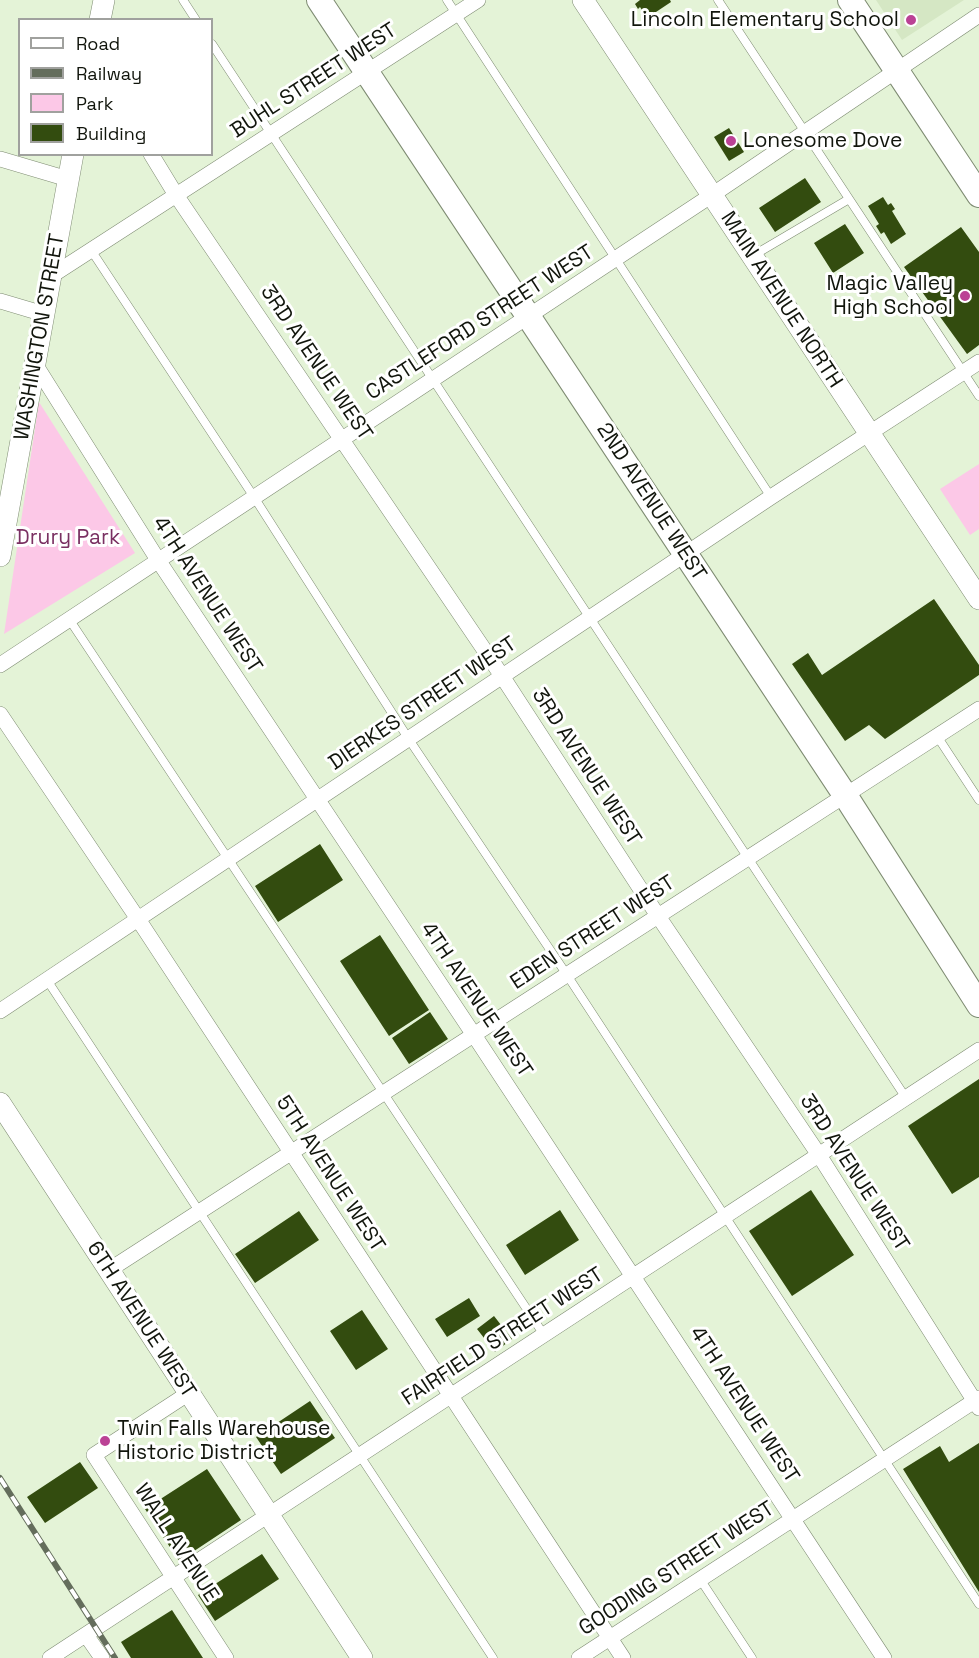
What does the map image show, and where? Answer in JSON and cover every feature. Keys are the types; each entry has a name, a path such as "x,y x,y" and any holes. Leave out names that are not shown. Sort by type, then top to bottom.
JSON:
{"main road":[{"path":"100,18 104,0"},
{"name":"2ND AVENUE WEST","path":"320,0 845,795 979,1005"},
{"name":"MAIN AVENUE NORTH","path":"584,0 979,599"},
{"path":"850,0 979,195"},
{"name":"WASHINGTON STREET","path":"0,556 73,156"},
{"name":"6TH AVENUE WEST","path":"0,1103 362,1658"}],"street":[{"name":"BUHL STREET WEST","path":"51,276 478,0"},
{"name":"CASTLEFORD STREET WEST","path":"0,665 712,195 979,15"},
{"name":"3RD AVENUE WEST","path":"152,156 176,195 502,676 658,916 819,1155 978,1402"},
{"path":"0,159 68,179"},
{"path":"0,301 44,314"},
{"name":"DIERKES STREET WEST","path":"0,1011 685,554 979,362"},
{"name":"4TH AVENUE WEST","path":"35,364 158,560 634,1276 884,1658"},
{"name":"EDEN STREET WEST","path":"109,1270 979,709"},
{"name":"5TH AVENUE WEST","path":"0,714 138,919 623,1658"},
{"name":"FAIRFIELD STREET WEST","path":"50,1658 979,1050"},
{"name":"WALL AVENUE","path":"189,1393 94,1455 226,1658"},
{"name":"GOODING STREET WEST","path":"579,1658 885,1459 978,1402"},
{"path":"86,1635 102,1658"}],"lane":[{"path":"183,0 195,18"},
{"path":"447,0 771,497"},
{"path":"718,0 979,396"},
{"path":"213,46 906,1098"},
{"path":"752,256 849,199"},
{"path":"91,250 254,497 408,738 567,975 979,1604"},
{"path":"69,619 544,1335"},
{"path":"937,736 979,800"},
{"path":"47,980 493,1658"},
{"path":"700,1579 752,1658"}],"shaded area":[{"name":"Lincoln Elementary School","path":"876,0 964,0 902,40"}],"green space":[{"name":"Drury Park","path":"39,402 135,553 4,634"},
{"path":"979,464 979,529 970,535 940,489"}],"building":[{"path":"640,0 670,0 671,2 647,18 640,7 638,9 635,4"},
{"path":"729,128 744,152 729,161 714,137"},
{"path":"805,178 821,202 775,232 759,208"},
{"path":"883,197 888,205 891,203 895,209 892,211 906,234 891,244 884,232 881,234 876,226 879,224 868,206"},
{"path":"845,224 864,253 833,273 814,243"},
{"path":"961,227 979,252 979,345 967,354 904,267"},
{"path":"934,599 979,665 979,675 885,739 869,725 845,741 792,664 808,653 822,675"},
{"path":"320,844 343,880 278,922 255,886"},
{"path":"380,935 429,1010 389,1036 340,961"},
{"path":"430,1012 448,1039 409,1064 392,1038"},
{"path":"979,1079 979,1177 952,1194 908,1126"},
{"path":"811,1190 854,1255 792,1296 749,1231"},
{"path":"560,1210 579,1240 525,1275 506,1245"},
{"path":"299,1211 319,1240 255,1283 235,1254"},
{"path":"469,1298 480,1316 447,1337 435,1319"},
{"path":"362,1310 388,1349 356,1370 330,1331"},
{"path":"494,1316 512,1339 495,1352 477,1329"},
{"path":"310,1401 335,1438 281,1474 256,1437"},
{"path":"979,1443 979,1592 903,1469 940,1446 949,1462"},
{"path":"80,1462 98,1488 45,1523 27,1497"},
{"path":"207,1469 241,1520 179,1561 145,1509"},
{"path":"262,1554 279,1579 215,1621 198,1595"},
{"path":"172,1610 203,1658 131,1658 121,1642"}],"railway":[{"path":"0,1478 115,1658"}],"place":[{"name":"Lincoln Elementary School","path":"911,20"},
{"name":"Lonesome Dove","path":"731,141"},
{"name":"Magic Valley High School","path":"965,296"},
{"name":"Twin Falls Warehouse Historic District","path":"105,1441"}]}
